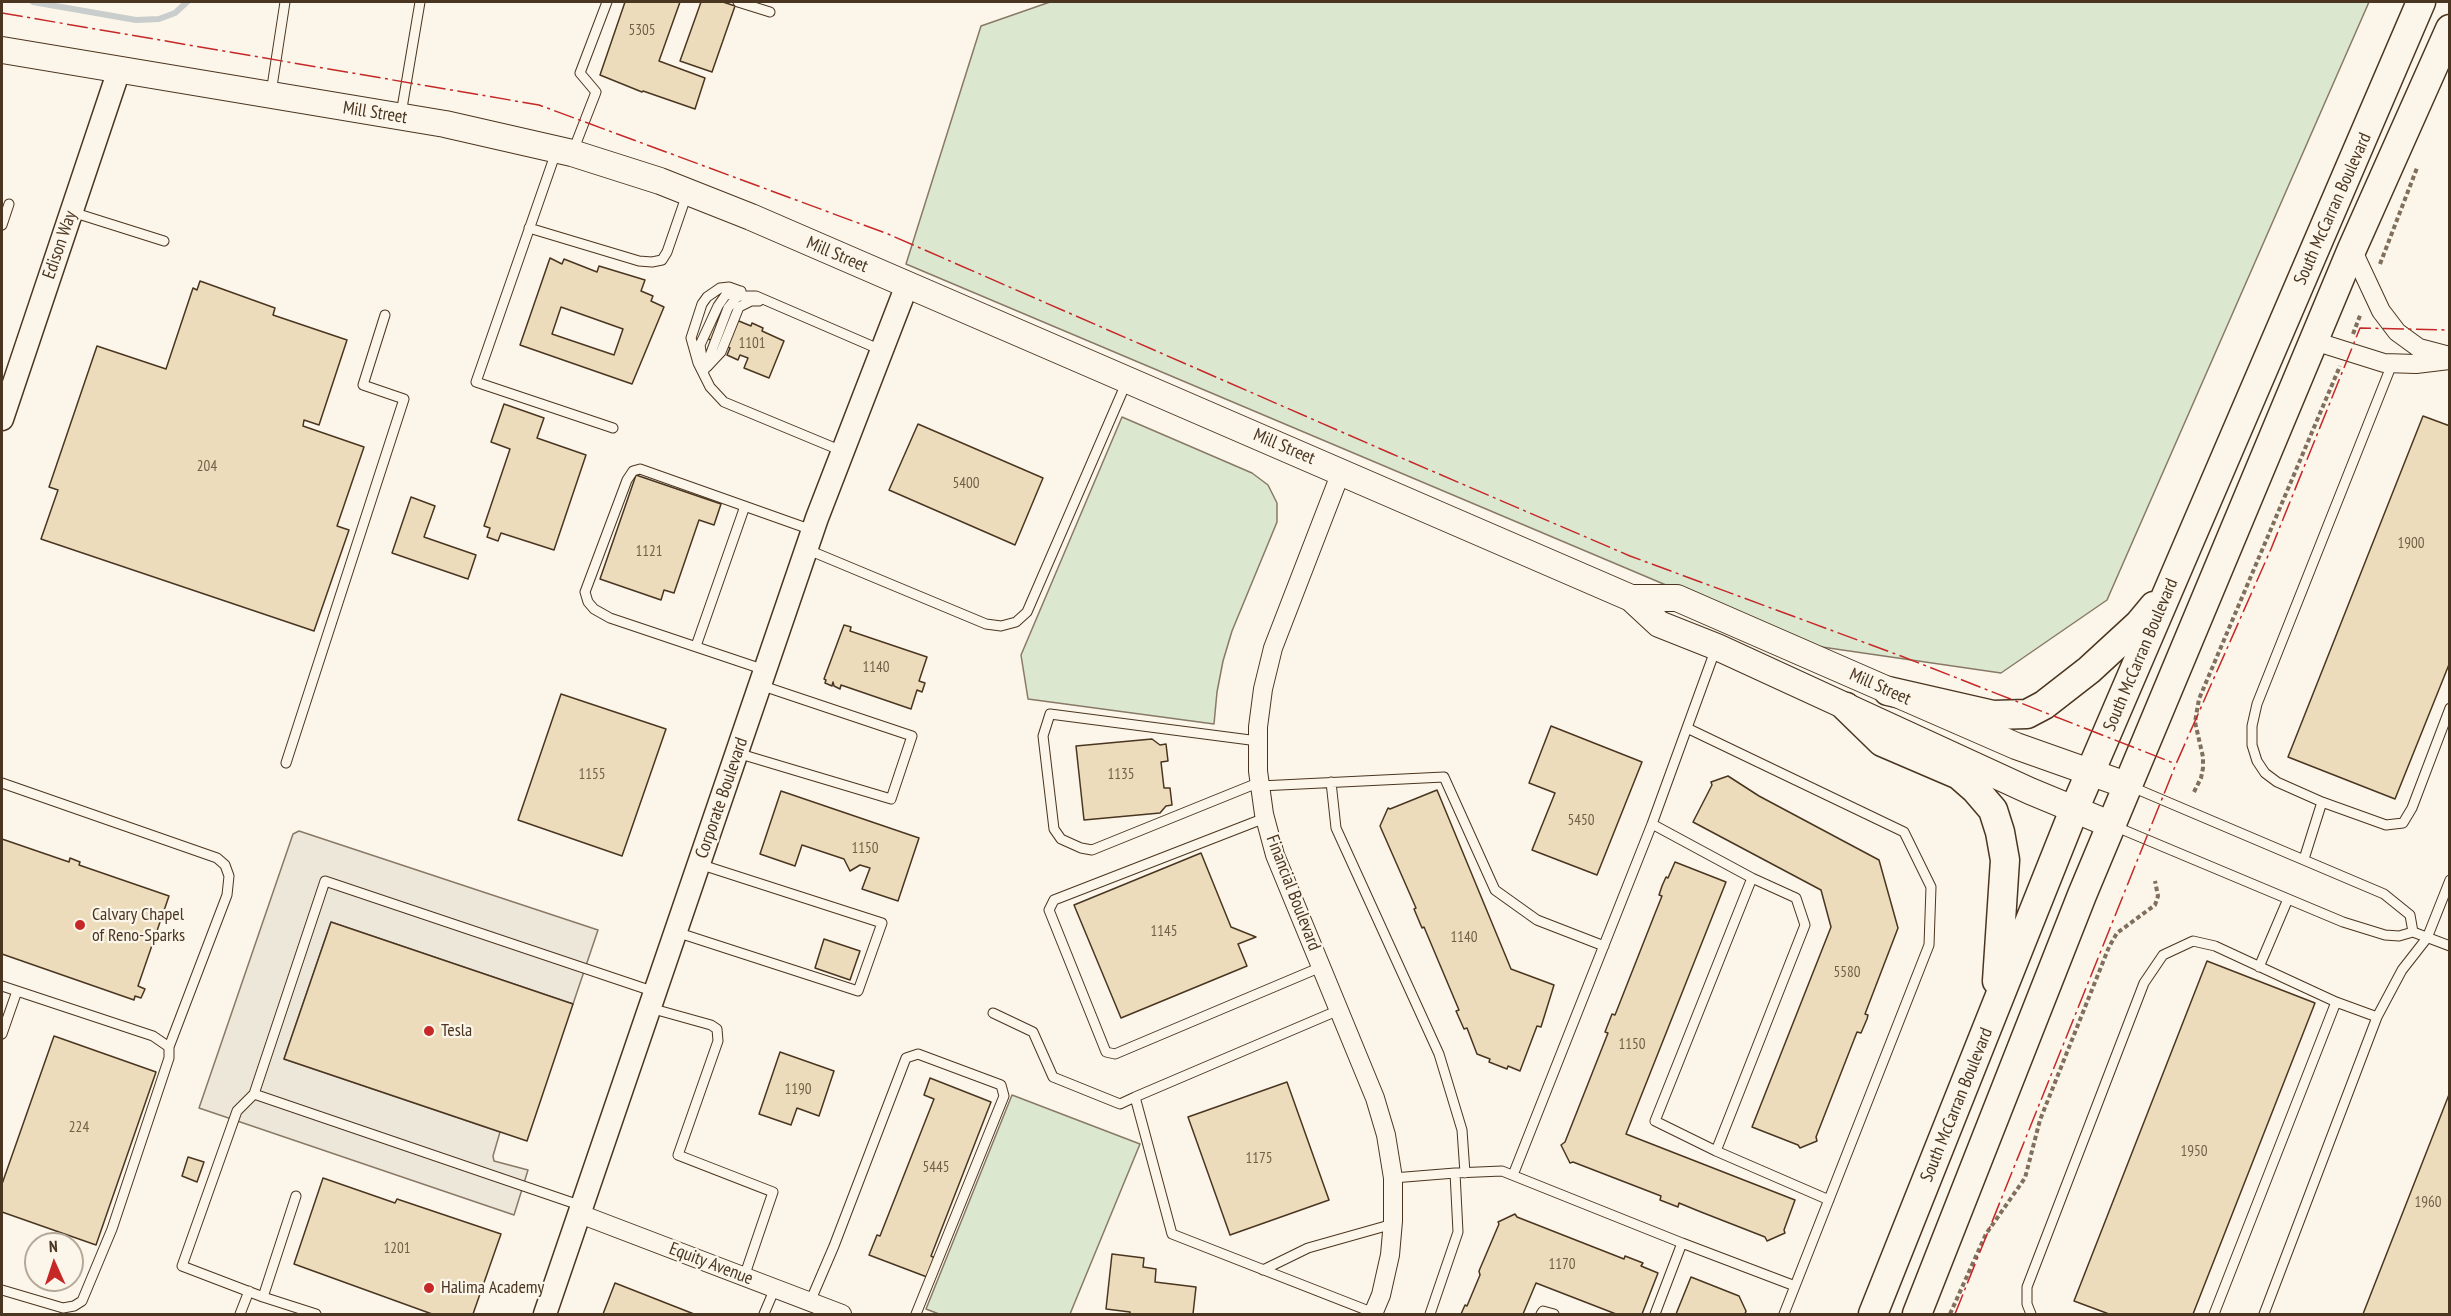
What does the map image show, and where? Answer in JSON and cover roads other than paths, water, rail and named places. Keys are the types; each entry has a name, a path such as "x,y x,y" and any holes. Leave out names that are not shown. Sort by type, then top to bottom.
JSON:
{"main road":[{"name":"South McCarran Boulevard","path":"1873,1314 2074,810 2421,2"},
{"name":"South McCarran Boulevard","path":"1917,1314 2112,825 2352,249 2450,29"},
{"name":"Mill Street","path":"2,50 476,131 564,151 688,192 1631,598 1659,624 1717,647 2074,810 2112,825"},
{"path":"1888,691 1993,715 2027,714 2044,705 2112,650 2139,624 2171,586"},
{"name":"Mill Street","path":"1631,598 1677,598 2016,746 2129,786"},
{"path":"1846,707 1882,742 1959,775 1976,789 1993,810 2005,860 1994,1012"}],"street":[{"name":"Edison Way","path":"2,419 119,70"},
{"path":"2352,249 2381,311 2397,332 2419,348 2450,358"},
{"name":"Corporate Boulevard","path":"545,1314 809,540 907,285"},
{"path":"2314,341 2392,364 2416,364 2450,358"},
{"name":"Financial Boulevard","path":"1341,472 1273,648 1263,689 1258,741 1260,784 1265,818 1275,855 1375,1098 1386,1135 1393,1178 1393,1224 1390,1255 1374,1314"},
{"name":"Equity Avenue","path":"581,1210 744,1277 842,1314"}],"lane":[{"path":"271,96 285,2"},
{"path":"400,117 420,2"},
{"path":"607,2 580,73 597,92 564,151 529,228 476,382 613,428"},
{"path":"738,2 770,12"},
{"path":"529,228 639,261 662,260 667,252 688,192"},
{"path":"2,225 9,204"},
{"path":"71,212 164,241"},
{"path":"704,371 698,363 691,338 702,304 707,297 720,288 729,286 881,350"},
{"path":"740,291 725,297 718,306 700,345 704,371 710,387 724,402 843,451"},
{"path":"704,371 732,302 736,298 752,295"},
{"path":"704,371 721,352 739,307 751,301 765,301"},
{"path":"286,763 404,399 363,385 385,315"},
{"path":"2392,364 2257,704 2252,726 2252,745 2257,761 2265,773 2277,782 2322,802 2386,825 2403,823 2412,808 2450,708"},
{"path":"737,753 891,799 912,736 763,677 696,646 610,618 594,609 588,602 585,592 627,480 633,471 640,469 651,471 745,506 809,540 987,624 1001,626 1016,622 1027,612 1127,380"},
{"path":"696,646 745,506"},
{"path":"1513,1175 1689,729 1717,647"},
{"path":"1258,741 1050,714 1043,736 1054,829 1061,838 1081,848 1092,850 1260,784 1444,777 1495,890 1537,920 1604,946"},
{"path":"1689,729 1904,832 1931,886 1929,945 1784,1314"},
{"path":"1331,782 1336,828 1439,1054 1462,1130 1458,1232 1430,1314"},
{"path":"2,783 217,858 225,865 229,876 227,895 169,1047 169,1058 112,1229 82,1301 74,1306 63,1308 2,1290"},
{"path":"2129,786 2384,894 2410,915 2413,932"},
{"path":"2304,859 2322,802"},
{"path":"1265,818 1054,900 1049,910 1106,1052 1115,1054 1321,967"},
{"path":"1652,824 1752,878 1796,898 1805,925 1716,1151"},
{"path":"2112,825 2363,930 2399,936 2413,932 2450,946"},
{"path":"676,932 858,991 882,923 699,864"},
{"path":"1752,878 1655,1121 1716,1151 1829,1200"},
{"path":"2264,1314 2377,1017 2402,970 2427,938 2450,880"},
{"path":"316,1314 263,1297 182,1266 237,1111 254,1094 325,881 652,1000 717,1029 718,1041 678,1155 773,1192 744,1277"},
{"path":"2259,967 2288,899"},
{"path":"2031,1314 2026,1304 2027,1287 2144,983 2163,955 2193,941 2215,946 2336,1002 2377,1017"},
{"path":"2,986 153,1036 169,1047"},
{"path":"2,1034 17,991"},
{"path":"2214,1314 2336,1002"},
{"path":"993,1013 1033,1032 1053,1077 1120,1104 1339,1010"},
{"path":"810,1302 834,1246 906,1058 918,1054 1001,1084 1004,1096 916,1314"},
{"path":"254,1094 581,1210"},
{"path":"1135,1097 1172,1234 1374,1314"},
{"path":"1393,1178 1502,1171 1795,1286"},
{"path":"263,1297 296,1196"},
{"path":"1263,1270 1308,1248 1393,1224"},
{"path":"1655,1314 1682,1243"},
{"path":"764,1314 775,1288"},
{"path":"240,1314 249,1291"},
{"path":"1541,1314 1543,1311 1554,1314"}],"waterway":[{"path":"33,2 136,20 159,19 175,13 187,2"}],"place":[{"name":"Calvary Chapel of Reno-Sparks","path":"80,925"},
{"name":"Tesla","path":"429,1031"},
{"name":"Halima Academy","path":"429,1288"}]}
